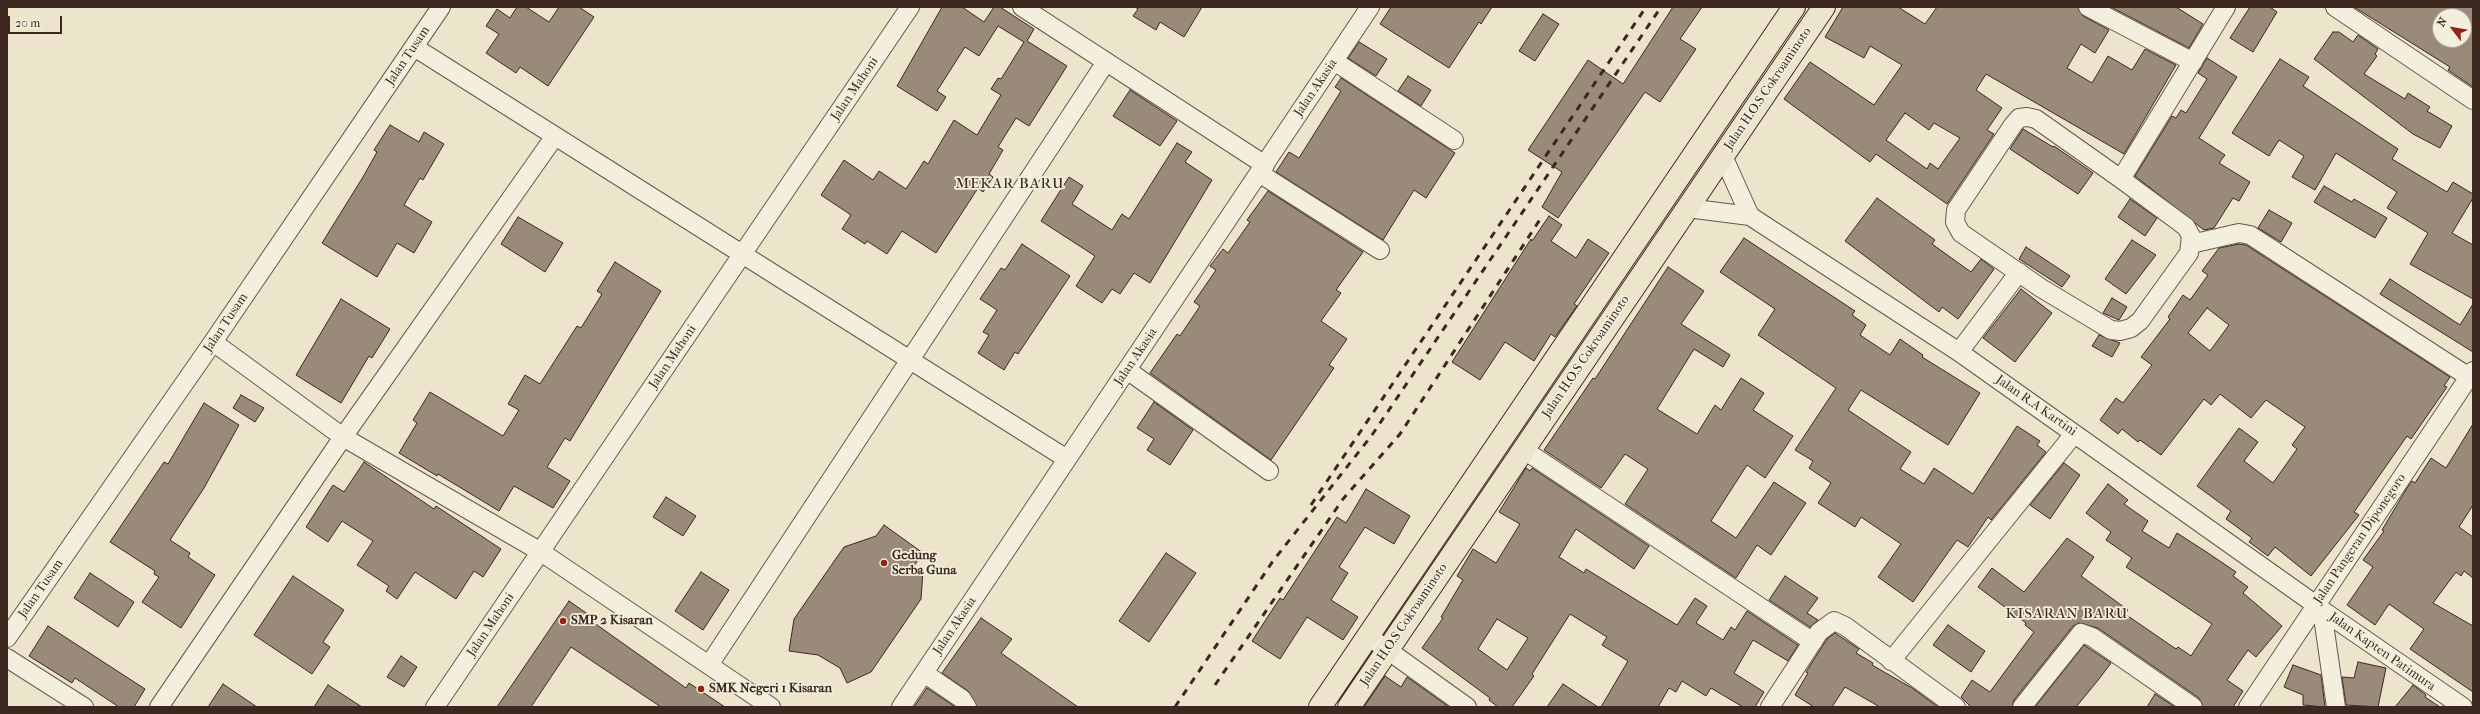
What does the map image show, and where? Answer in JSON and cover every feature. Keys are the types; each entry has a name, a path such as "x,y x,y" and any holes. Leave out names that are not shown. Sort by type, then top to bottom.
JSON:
{"main road":[{"name":"Jalan H.O.S Cokroaminoto","path":"1320,707 1794,7"},
{"name":"Jalan H.O.S Cokroaminoto","path":"1349,707 1824,7"}],"street":[{"name":"Jalan Tusam","path":"7,638 213,342 441,7"},
{"name":"Jalan Mahoni","path":"435,707 910,7"},
{"path":"1022,7 1106,62 1380,250"},
{"name":"Jalan Akasia","path":"900,707 1370,7"},
{"path":"2088,7 2193,62"},
{"path":"2122,179 2226,7"},
{"path":"2335,7 2473,100"},
{"path":"414,47 1067,459"},
{"path":"1334,61 1454,140"},
{"path":"709,665 1106,62"},
{"path":"2027,117 2036,119 2122,179 2186,226 2191,236 2191,244 2189,253 2140,321 2131,328 2120,331 2112,330 2019,272 1961,233 1955,222 1956,210 2019,118 2027,117"},
{"path":"159,707 343,437 555,136"},
{"path":"1723,156 1750,216"},
{"path":"1687,208 1750,216"},
{"name":"Jalan R.A Kartini","path":"1750,216 1959,352 2319,608"},
{"path":"2191,244 2239,233 2250,235 2471,374"},
{"path":"1959,352 2019,272"},
{"path":"213,342 343,437 540,552 771,707"},
{"path":"1127,370 1269,471"},
{"name":"Jalan Pangeran Diponegoro","path":"2248,707 2319,608 2471,374"},
{"path":"1892,662 2074,434"},
{"path":"1524,450 1813,642"},
{"path":"2319,608 2336,707"},
{"name":"Jalan Kapten Patimura","path":"2319,608 2463,707"},
{"path":"1770,707 1813,642 1827,624 1834,621 1845,626 1892,662 1956,707"},
{"path":"2022,707 2081,633 2092,637 2193,707"},
{"path":"1368,636 1467,707"},
{"path":"7,658 84,707"},
{"path":"924,673 962,699 967,707"}],"building":[{"path":"517,7 526,7 549,22 559,7 579,7 594,17 548,86 520,67 516,73 486,53 499,34 486,26 497,9 510,18"},
{"path":"942,7 962,7 984,22 994,7 1000,7 1034,29 1027,41 1067,66 1029,126 1016,118 998,147 1003,150 989,174 993,177 983,192 978,188 936,253 902,231 887,254 867,241 865,244 842,229 851,215 821,195 844,160 873,180 879,171 906,189 924,161 928,164 954,120 977,135 1001,95 991,89 998,78 1001,79 1024,42 998,26 979,56 965,47 937,91 946,97 937,111 897,86"},
{"path":"1135,7 1202,7 1184,37 1160,22 1156,30 1133,16 1138,9"},
{"path":"1391,7 1492,7 1481,24 1479,22 1449,68 1380,24"},
{"path":"1673,7 1702,7 1680,39 1696,49 1660,102 1645,92 1558,218 1542,207 1562,172 1528,150 1588,60 1623,84"},
{"path":"1843,7 1898,7 1925,24 1937,7 2078,7 2083,16 2109,30 2095,53 2081,44 2067,68 2092,83 2108,56 2132,70 2145,49 2176,65 2124,154 1986,74 1976,90 2002,108 1987,130 1994,134 1947,204 1876,154 1870,162 1784,99 1810,62 1874,105 1902,65 1870,46 1864,58 1825,37","holes":["1905,113 1929,130 1934,123 1960,138 1938,169 1930,163 1927,169 1886,140"]},
{"path":"2111,7 2176,7 2203,24 2189,48"},
{"path":"2250,7 2270,7 2277,12 2253,52 2230,38"},
{"path":"2354,7 2473,7 2473,87 2448,70 2450,67"},
{"path":"1543,14 1559,24 1535,61 1519,51"},
{"path":"2333,32 2339,32 2353,42 2358,35 2378,49 2375,54 2377,56 2364,74 2405,99 2408,93 2430,107 2427,111 2452,126 2440,148 2413,134 2314,59"},
{"path":"1359,42 1387,59 1376,76 1348,58"},
{"path":"2207,58 2237,77 2199,138 2225,155 2219,163 2250,182 2239,201 2233,198 2214,228 2204,230 2135,176 2172,116 2176,118 2181,110 2186,113 2207,79 2198,73"},
{"path":"2280,59 2309,77 2303,86 2398,149 2392,159 2447,192 2453,182 2473,194 2473,198 2452,233 2473,245 2473,299 2410,264 2428,233 2387,208 2397,192 2336,153 2315,190 2292,177 2304,156 2279,140 2269,156 2232,133"},
{"path":"1408,76 1431,90 1421,106 1398,91"},
{"path":"1341,78 1455,153 1426,198 1414,190 1383,240 1276,172 1289,152 1299,158 1341,91 1335,87"},
{"path":"1130,90 1177,121 1160,146 1113,116"},
{"path":"390,125 419,142 424,132 444,144 423,180 420,178 404,205 432,222 414,253 397,243 377,277 322,243 363,177 377,152 374,150"},
{"path":"2023,129 2053,147 2054,146 2093,173 2078,194 2010,149"},
{"path":"1177,143 1192,152 1185,162 1212,180 1150,283 1134,273 1120,294 1112,289 1102,303 1076,286 1095,256 1041,221 1069,177 1083,186 1072,204 1112,230 1122,214 1129,219"},
{"path":"2324,186 2352,202 2354,199 2387,218 2375,238 2314,202"},
{"path":"1268,191 1363,252 1336,290 1341,293 1321,321 1347,339 1329,365 1334,368 1271,460 1150,373 1177,334 1180,336 1200,306 1194,302 1216,270 1210,266 1223,249 1228,253 1250,222 1247,220"},
{"path":"1877,198 1935,240 1932,244 1971,272 1981,259 1994,269 1958,319 1942,307 1939,312 1845,241"},
{"path":"2130,199 2157,218 2145,236 2118,217"},
{"path":"2269,210 2292,223 2281,242 2258,228"},
{"path":"1549,216 1562,225 1551,241 1576,258 1588,239 1609,253 1574,304 1577,306 1555,337 1551,334 1534,361 1505,342 1480,380 1452,362 1531,239 1532,241"},
{"path":"518,217 563,243 545,272 501,244"},
{"path":"1744,238 1855,311 1852,315 1866,325 1860,335 1890,355 1900,339 1923,355 1922,357 1980,393 1948,445 1861,390 1848,410 1911,452 1900,469 1924,484 1934,468 1973,494 2017,426 2040,441 2037,445 2046,452 1991,520 1988,517 1968,547 1957,540 1913,602 1878,577 1901,544 1861,517 1855,527 1818,503 1831,483 1809,468 1813,461 1795,450 1836,388 1758,335 1775,309 1720,272"},
{"path":"2132,240 2156,255 2126,294 2105,279"},
{"path":"1022,244 1070,276 1018,354 1015,352 1004,370 978,353 989,335 983,332 997,310 980,299 1001,268 1005,270"},
{"path":"2239,244 2246,245 2450,377 2444,386 2447,387 2411,439 2407,436 2354,512 2359,515 2311,576 2275,547 2268,556 2249,542 2252,538 2226,519 2231,511 2197,486 2239,428 2258,442 2244,461 2273,483 2297,449 2292,445 2305,427 2266,400 2251,418 2220,394 2211,405 2204,399 2161,455 2140,440 2138,442 2122,429 2118,434 2100,420 2116,398 2123,403 2152,365 2141,357 2170,319 2168,317 2183,295 2190,300 2208,275 2202,271 2219,248","holes":["2207,308 2229,325 2210,351 2188,333"]},
{"path":"2026,247 2070,276 2062,287 2019,259"},
{"path":"615,262 661,291 570,441 565,438 547,467 570,481 553,508 514,486 499,511 438,474 437,476 399,453 417,423 413,420 430,392 503,436 519,410 508,404 525,375 540,384 577,326 581,328 602,294 597,291"},
{"path":"1668,267 1704,291 1681,324 1730,355 1723,367 1694,349 1657,409 1697,434 1715,405 1721,410 1741,378 1764,393 1753,410 1793,436 1765,478 1747,465 1711,521 1736,538 1774,482 1806,503 1771,555 1757,545 1736,578 1625,504 1648,469 1625,454 1601,488 1544,450 1593,378 1595,379"},
{"path":"2390,279 2460,325 2473,304 2473,352 2380,294"},
{"path":"2021,289 2052,313 2015,362 1983,338"},
{"path":"2112,298 2127,307 2119,320 2103,313"},
{"path":"341,299 390,329 372,358 369,356 341,403 296,375"},
{"path":"2099,335 2120,343 2112,357 2092,346"},
{"path":"241,395 264,408 255,422 233,408"},
{"path":"1154,402 1193,430 1170,465 1147,450 1154,439 1137,428"},
{"path":"204,403 239,425 204,488 170,540 190,553 188,557 215,575 181,628 142,602 159,577 154,574 155,571 110,542 164,462 168,464"},
{"path":"2473,424 2473,505 2459,527 2473,537 2473,578 2464,571 2461,576 2456,572 2433,603 2473,626 2473,692 2410,649 2424,629 2389,604 2375,625 2347,605 2373,567 2363,560 2384,531 2382,530 2407,488 2412,481 2415,483 2431,458 2446,468"},
{"path":"364,462 434,509 436,506 501,549 483,577 474,571 456,599 415,572 397,599 386,591 389,586 357,565 373,541 342,521 328,542 306,527 333,485 344,492"},
{"path":"2064,463 2080,475 2050,519 2030,505"},
{"path":"1526,468 1530,471 1532,468 1649,546 1634,569 1576,529 1559,557 1584,573 1586,569 1677,625 1695,598 1707,606 1696,623 1723,640 1731,627 1735,630 1747,611 1798,645 1788,661 1753,640 1734,673 1764,692 1755,707 1743,707 1711,688 1706,696 1682,681 1676,692 1669,688 1658,707 1601,707 1628,661 1602,645 1607,637 1570,614 1532,674 1534,676 1512,707 1498,707 1489,700 1490,698 1422,648 1443,618 1441,617 1463,580 1457,576 1473,549 1496,563 1520,524 1499,512","holes":["1497,619 1528,638 1507,670 1478,649"]},
{"path":"2108,484 2128,500 2124,504 2148,521 2142,531 2169,548 2177,533 2236,572 2233,576 2248,587 2243,593 2282,626 2256,657 2248,650 2227,680 2243,691 2233,707 2203,707 2199,698 2098,628 2079,623 2073,626 2014,700 2012,707 1971,707 1961,697 1972,680 1990,692 2034,632 2025,625 2026,623 1978,587 1992,568 2024,592 2067,538 2094,557 2081,576 2128,610 2125,614 2176,649 2178,647 2191,656 2212,624 2126,567 2132,558 2106,540 2111,532 2086,513"},
{"path":"1366,489 1410,516 1394,544 1365,527 1339,567 1348,573 1331,600 1358,617 1343,640 1307,617 1280,659 1252,641 1280,598 1283,600 1337,517 1346,523"},
{"path":"666,497 696,516 683,536 653,517"},
{"path":"884,525 923,553 911,570 923,571 921,599 871,672 847,683 840,668 818,655 789,651 794,619 844,547 876,536"},
{"path":"1166,553 1196,573 1149,642 1119,621"},
{"path":"701,572 729,590 703,630 675,611"},
{"path":"90,573 134,602 118,627 74,598"},
{"path":"293,576 344,610 323,642 330,647 312,674 254,635"},
{"path":"1785,576 1818,598 1807,613 1818,620 1810,627 1769,600"},
{"path":"569,601 592,617 590,620 686,688 689,683 725,707 661,707 571,647 531,707 497,707"},
{"path":"981,618 1012,639 1001,653 1078,707 977,707 968,691 942,673"},
{"path":"1948,625 1985,651 1971,672 1933,645"},
{"path":"48,626 145,689 134,707 119,707 75,678 72,683 29,656"},
{"path":"1835,633 1859,649 1856,653 1873,663 1872,665 1912,688 1938,707 1880,707 1845,687 1832,707 1814,707 1795,695 1808,673 1806,672 1827,639"},
{"path":"2084,645 2111,663 2099,679 2076,707 2035,707"},
{"path":"401,656 417,667 404,687 387,677"},
{"path":"2358,662 2386,668 2378,707 2346,705 2342,677 2354,678"},
{"path":"2293,665 2321,675 2325,707 2303,705 2303,695 2284,687"},
{"path":"1385,676 1401,687 1407,677 1449,707 1364,707"},
{"path":"223,684 257,707 208,707"},
{"path":"1563,684 1598,707 1547,707"},
{"path":"328,685 362,707 314,707"},
{"path":"2413,685 2426,695 2425,697 2440,707 2395,707"},
{"path":"927,688 954,706 955,707 914,707"},
{"path":"2155,694 2175,707 2147,707"}],"railway":[{"path":"1311,505 1646,7"},
{"path":"1175,707 1273,561 1372,435 1661,7"},
{"path":"1215,685 1343,499 1400,434 1541,218"}],"place":[{"name":"Gedung Serba Guna","path":"884,563"},
{"name":"SMP 2 Kisaran","path":"563,621"},
{"name":"SMK Negeri 1 Kisaran","path":"701,689"}],"district":[{"name":"MEKAR BARU","path":"1010,184"},
{"name":"KISARAN BARU","path":"2067,614"}]}
